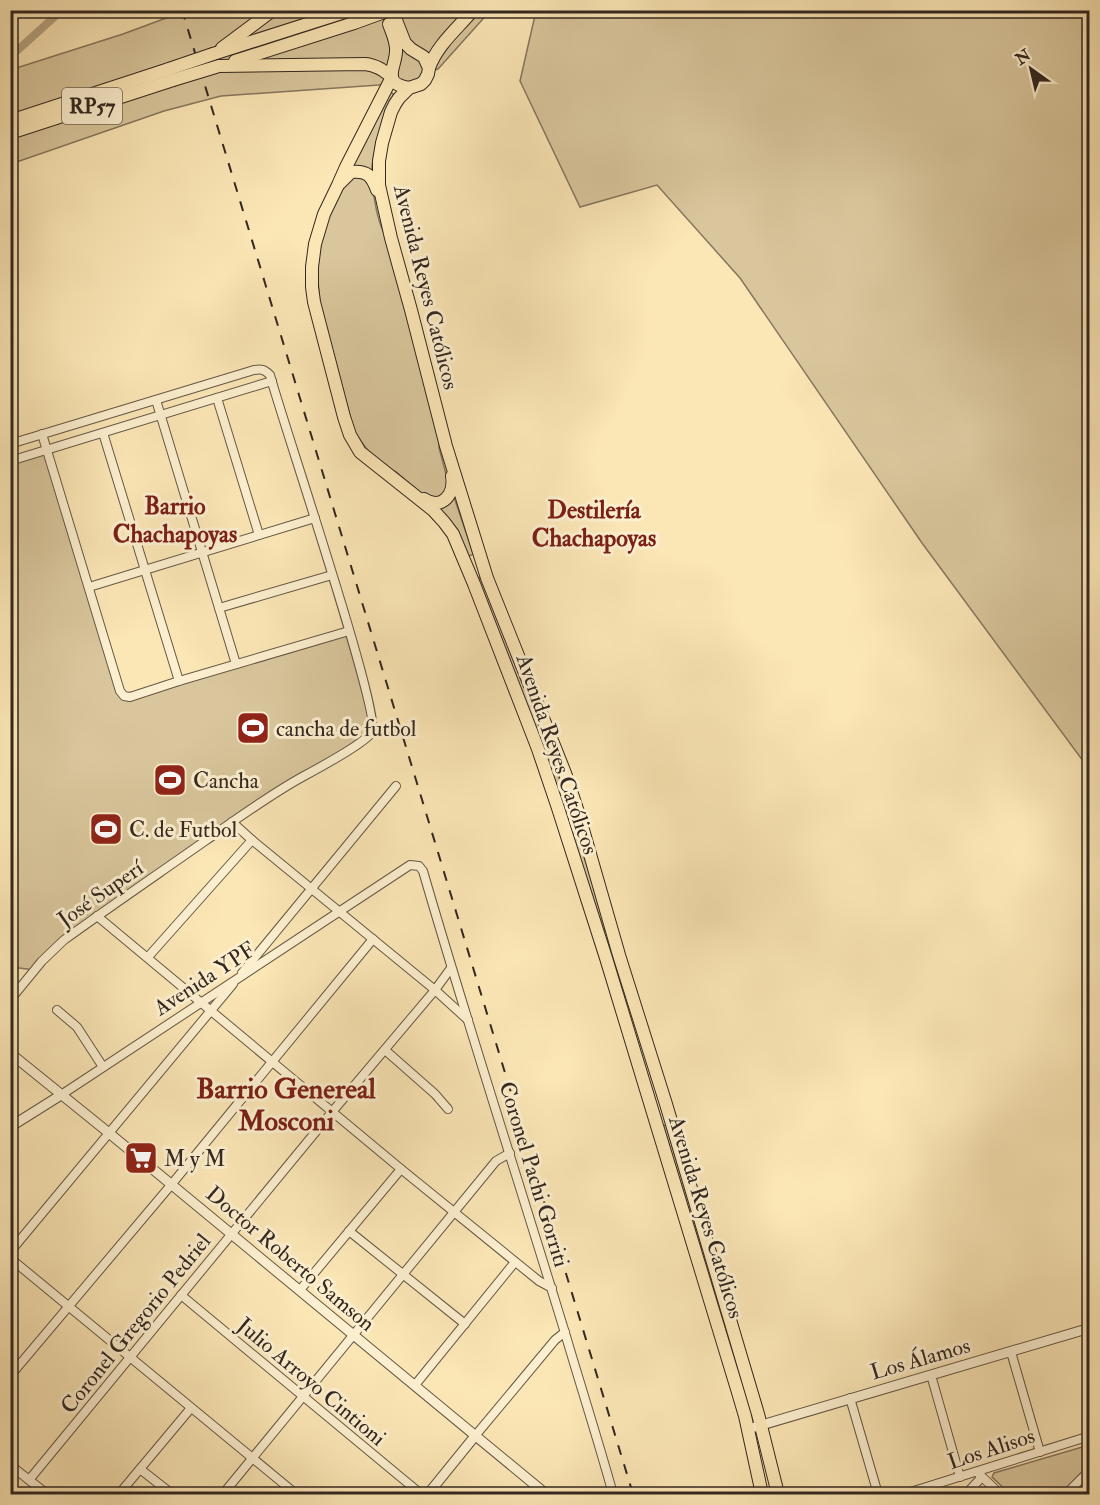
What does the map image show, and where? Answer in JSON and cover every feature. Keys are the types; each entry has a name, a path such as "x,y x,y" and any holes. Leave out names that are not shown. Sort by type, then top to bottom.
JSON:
{"main road":[{"path":"213,54 273,10"},
{"name":"Avenida Reyes Católicos","path":"383,10 397,50 391,72 392,77 324,214 315,244 312,267 314,302 350,435 360,452 433,510 453,534 538,749 613,980 734,1377 762,1494"},
{"path":"391,10 405,43 424,57 429,68"},
{"name":"RP57","path":"10,133 171,75 213,54 352,17 391,10"},
{"name":"Avenida Reyes Católicos","path":"473,10 435,54 425,80 409,88 399,98 391,112 379,161 379,185 446,446 487,578 574,800 761,1425 778,1494"},
{"name":"RP57","path":"10,121 171,75 219,66 352,17"},
{"path":"219,66 374,65 392,77 400,86 409,88"},
{"path":"338,185 351,172 369,174 373,178 391,238"},
{"path":"386,473 430,503 442,501 452,492 453,482 446,446"}],"street":[{"path":"10,444 42,434 254,370 267,371 349,631 130,697 122,694 42,434"},
{"path":"10,461 272,381"},
{"path":"217,398 259,535"},
{"path":"156,400 236,664"},
{"path":"104,433 179,681"},
{"path":"89,587 315,518"},
{"path":"219,608 332,575"},
{"name":"José Superí","path":"10,1000 54,949 98,916 232,822 366,738 373,726 349,631"},
{"path":"10,1252 212,1011 396,786"},
{"path":"232,822 468,1020"},
{"path":"148,957 252,840"},
{"name":"Avenida YPF","path":"10,1127 410,865 419,866"},
{"name":"Coronel Pachi Gorriti","path":"419,866 423,871 451,968 552,1288 613,1494"},
{"path":"98,916 400,1169 539,1281 552,1288"},
{"path":"10,1376 14,1366 69,1307 373,939"},
{"name":"Coronel Gregorio Pedriel","path":"29,1480 451,968"},
{"path":"57,1010 77,1027 102,1067"},
{"path":"385,1050 435,1094 448,1109"},
{"name":"Doctor Roberto Samson","path":"10,1053 546,1494"},
{"path":"224,1494 496,1161 510,1154"},
{"path":"300,1290 400,1169"},
{"path":"349,1231 465,1324"},
{"path":"10,1258 296,1494"},
{"path":"415,1385 515,1262"},
{"name":"Julio Arroyo Cintioni","path":"181,1295 421,1494"},
{"name":"Los Álamos","path":"747,1429 1089,1328"},
{"path":"428,1494 555,1340 565,1332"},
{"path":"1011,1352 1040,1452"},
{"path":"931,1375 960,1477"},
{"path":"850,1398 878,1494"},
{"path":"119,1494 191,1408"},
{"name":"Los Alisos","path":"904,1494 960,1477 979,1474 1089,1436"},
{"path":"10,1465 47,1494"},
{"path":"140,1469 172,1494"},
{"path":"1066,1494 1089,1470"},
{"path":"966,1494 979,1474 1000,1494"}],"shaded area":[{"path":"185,11 490,11 438,69 423,73 418,80 409,82 401,79 379,85 221,96 164,111 11,164 10,70 123,34"},
{"path":"536,11 1089,11 1089,769 922,543 740,278 657,185 580,207 520,81"},
{"path":"391,92 394,95 384,121 372,171 350,169"},
{"path":"357,174 372,184 378,218 386,237 439,437 439,448 448,481 445,496 429,500 396,472 372,456 357,436 320,303 317,270 323,224 346,179"},
{"path":"47,450 122,694 130,697 349,631 372,731 67,937 35,970 11,967 11,462"},
{"path":"454,497 473,553 469,556 452,524 439,509 439,506"},
{"path":"481,577 558,775 607,929 601,931 559,793 477,579"},
{"path":"666,1125 754,1418 750,1419 662,1126"},
{"path":"1089,1445 1089,1471 1067,1494 1010,1494 992,1477 994,1473"}],"waterway":[{"path":"10,57 62,10"}],"railway":[{"path":"182,10 633,1494"}],"place":[{"name":"cancha de futbol","path":"253,728"},
{"name":"Cancha","path":"170,780"},
{"name":"C. de Futbol","path":"106,829"},
{"name":"M y M","path":"141,1158"}],"district":[{"name":"Barrio Chachapoyas","path":"175,520"},
{"name":"Destilería Chachapoyas","path":"594,524"},
{"name":"Barrio Genereal Mosconi","path":"286,1104"}]}
